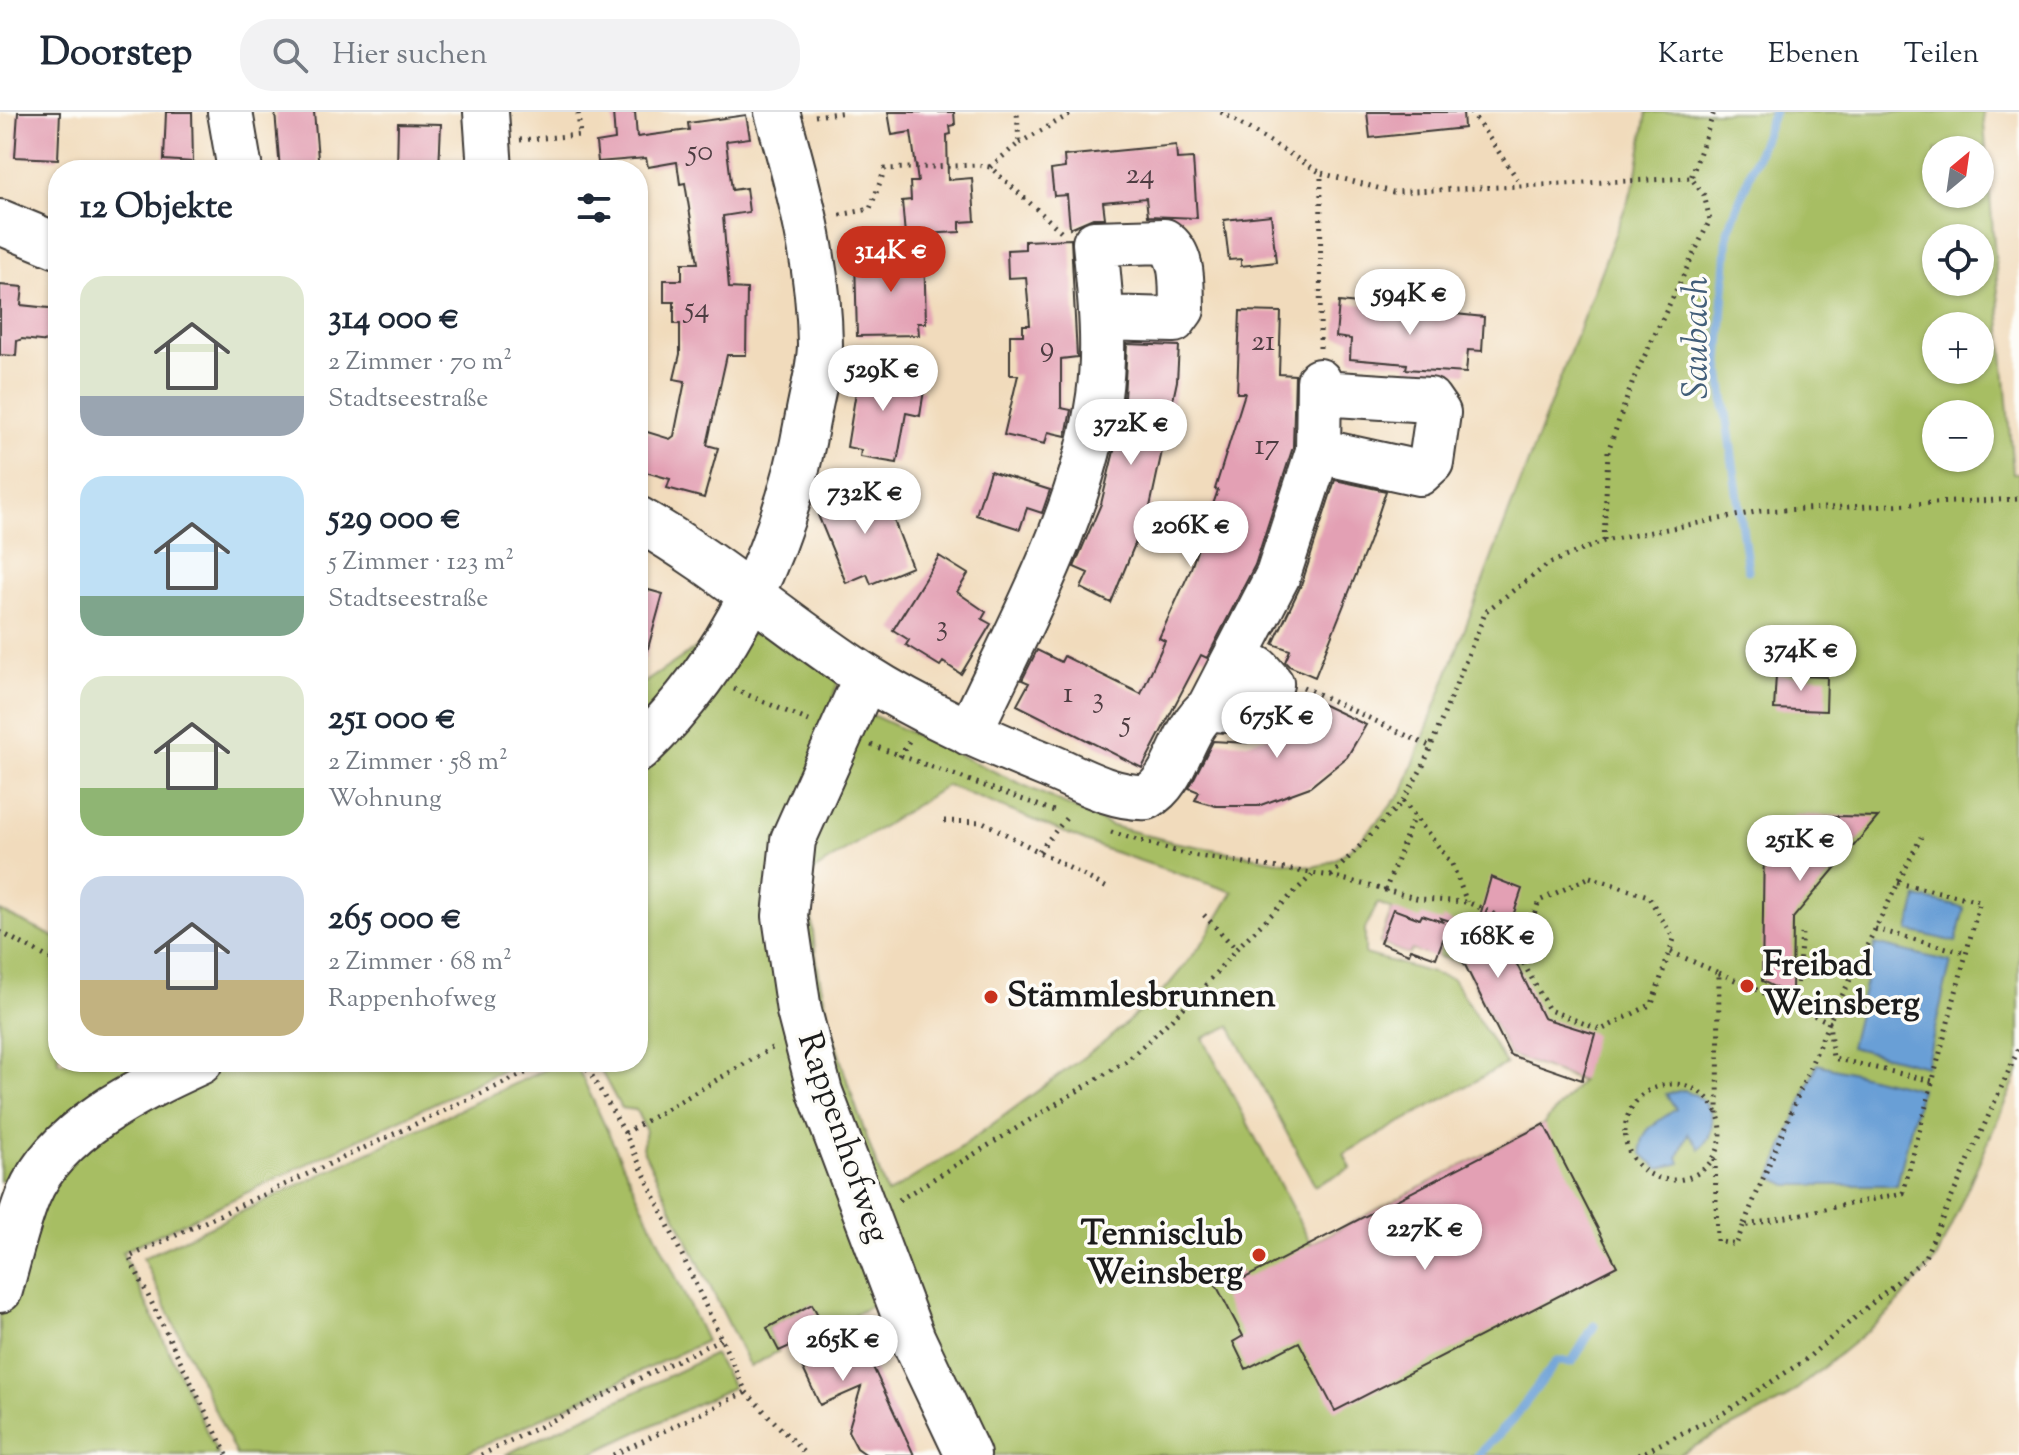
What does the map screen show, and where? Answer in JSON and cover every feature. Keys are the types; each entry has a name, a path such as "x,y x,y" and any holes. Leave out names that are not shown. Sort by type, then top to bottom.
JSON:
{"street":[{"path":"230,112 238,160"},
{"path":"648,741 695,690 754,595 779,530 800,454 820,348 807,221 777,112"},
{"path":"0,222 48,242"},
{"path":"969,733 1067,515 1099,396 1102,318 1095,243 1164,241 1178,255 1182,309 1179,317 1174,320 1102,318"},
{"path":"648,525 686,546 754,595 777,616 866,677 969,733 1110,792 1133,798 1147,797 1162,784 1196,717 1209,708 1278,575 1318,451 1320,387 1429,400 1438,413 1431,462 1419,473 1318,451"},
{"path":"1209,708 1244,710 1263,700 1271,684 1258,669 1237,658"},
{"name":"Rappenhofweg","path":"866,677 838,732 793,840 785,916 804,1030 820,1092 913,1339 968,1455"},
{"path":"0,1290 29,1194 49,1161 94,1121 182,1072"}],"path":[{"path":"488,141 580,135 578,112"},
{"path":"1017,112 1019,143"},
{"path":"807,221 870,209 885,169 990,167 1019,143 1074,112"},
{"path":"1221,112 1321,173 1393,192 1691,178"},
{"path":"1471,112 1521,184"},
{"path":"1691,178 1714,112"},
{"path":"990,167 1064,234 1095,243"},
{"path":"1320,387 1321,173"},
{"path":"1604,541 1608,451 1634,378 1710,220 1704,195 1691,178"},
{"path":"1331,876 1403,801 1432,747 1486,611 1550,563 1604,541 1761,511 2019,499"},
{"path":"1271,684 1282,681 1297,684 1432,747"},
{"path":"1403,801 1452,864 1467,902"},
{"path":"1385,891 1414,815"},
{"path":"1039,851 1068,816"},
{"path":"944,821 983,822 1111,890"},
{"path":"1719,973 1718,1116 1721,1130 1715,1158 1717,1241 1736,1245 1829,1022 1921,837"},
{"path":"870,1218 1128,1060 1199,993 1236,949 1312,874 1420,899 1467,902 1529,929"},
{"path":"1590,877 1648,896 1674,939 1671,952 1652,1004 1601,1030 1549,1010 1519,955 1539,901 1590,877"},
{"path":"1743,1226 1903,1193 1980,901 1898,883"},
{"path":"1204,915 1236,949"},
{"path":"1875,929 1966,953"},
{"path":"0,932 48,958"},
{"path":"1795,1007 1802,934"},
{"path":"1671,952 1829,1022"},
{"path":"1829,1022 1833,1058 1932,1081"},
{"path":"625,1133 804,1030"},
{"path":"1638,1455 1725,1412 1805,1360 1924,1259 2019,1048"},
{"path":"227,1455 129,1257 527,1072"},
{"path":"590,1072 625,1133 746,1392 806,1455"},
{"path":"1715,1158 1694,1176 1680,1180 1656,1178 1630,1154 1625,1129 1635,1102 1659,1086 1687,1087 1700,1093 1718,1116"},
{"path":"481,1455 721,1339"},
{"path":"613,1455 746,1392"}],"green space":[{"path":"1647,112 1983,112 1985,136 1922,136 1922,208 1991,208 1992,224 1922,224 1922,296 1994,296 1994,244 2013,473 2019,473 2019,1071 1937,1258 1889,1313 1784,1400 1678,1455 946,1455 928,1432 877,1303 825,1329 811,1305 767,1328 779,1351 750,1367 642,1148 646,1131 636,1110 621,1108 601,1072 648,1072 648,680 708,640 766,632 839,679 833,697 1112,826 1173,842 1312,867 1339,857 1362,838 1403,791 1636,179","holes":["947,785 1105,849 1233,892 1202,944 1167,987 1107,1040 953,1153 887,1194 859,1117 823,994 811,912 812,872","1378,903 1392,909 1380,943 1409,954 1412,950 1464,963 1510,1055 1581,1081 1544,1124 1311,1244 1203,1038 1230,1026 1315,1186 1351,1168 1344,1154 1506,1064 1453,979 1365,954 1365,929"]},
{"path":"0,911 48,934 48,1072 499,1072 122,1252 218,1455 0,1455 0,1226 9,1178 0,1181"},
{"path":"540,1072 580,1072 706,1341 462,1455 236,1455 143,1258"},
{"path":"714,1354 733,1387 589,1455 505,1455"}],"water":[{"path":"1917,897 1964,908 1956,942 1909,931"},
{"path":"1875,944 1951,962 1926,1066 1850,1047"},
{"path":"1817,1064 1920,1089 1897,1185 1788,1185 1771,1177"},
{"path":"1684,1090 1694,1094 1707,1107 1712,1123 1710,1132 1700,1149 1688,1133 1678,1157 1680,1163 1659,1169 1642,1154 1643,1138 1651,1127 1676,1109 1666,1094"}],"building":[{"path":"18,112 60,112 58,159 15,157"},
{"path":"166,112 192,112 193,160 164,160"},
{"path":"275,112 314,112 318,160 279,160"},
{"path":"613,112 635,112 637,137 689,130 688,123 746,115 750,138 726,141 732,190 746,188 749,212 723,216 729,288 747,289 746,355 727,355 707,445 718,448 704,498 667,488 670,479 648,473 648,432 670,439 674,436 685,381 674,379 680,354 680,324 674,324 674,302 664,302 664,280 682,280 682,263 698,263 685,183 680,184 677,162 648,167 646,158 598,160 596,143 615,140"},
{"path":"888,112 954,112 955,125 950,126 951,134 947,135 948,180 972,178 975,221 960,222 960,232 905,235 902,201 911,200 910,182 918,182 911,132 892,135"},
{"path":"1367,112 1463,112 1464,128 1370,138"},
{"path":"398,123 441,124 439,160 397,160"},
{"path":"1176,145 1177,159 1193,158 1197,218 1148,216 1146,198 1103,202 1105,218 1093,218 1070,228 1067,195 1054,196 1051,170 1065,168 1064,156"},
{"path":"1271,215 1276,262 1241,266 1241,259 1229,260 1224,220"},
{"path":"1071,239 1077,357 1061,359 1061,408 1071,410 1066,436 1048,432 1045,444 1004,435 1018,375 1010,375 1010,335 1023,335 1023,325 1030,325 1026,277 1008,278 1007,250 1025,249 1025,241"},
{"path":"924,250 926,323 918,323 919,335 857,336 855,259 878,259 878,251"},
{"path":"0,285 23,287 21,305 48,308 48,342 22,339 17,341 16,356 0,355"},
{"path":"1339,302 1484,317 1482,351 1468,350 1466,373 1406,369 1407,364 1350,359 1351,339 1336,337"},
{"path":"1240,311 1281,312 1279,374 1295,375 1293,447 1255,565 1207,658 1201,655 1142,768 1017,705 1029,683 1022,680 1037,650 1061,662 1064,656 1141,694 1165,641 1159,638 1190,571 1218,490 1215,489 1245,393 1237,393"},
{"path":"1127,344 1179,346 1177,381 1150,507 1111,603 1081,588 1088,573 1074,567 1101,504 1115,447 1124,399"},
{"path":"860,367 920,378 918,390 924,390 920,416 906,413 897,463 860,457 861,450 847,447"},
{"path":"990,471 1050,490 1042,513 1027,508 1020,529 976,515"},
{"path":"1335,480 1386,491 1315,677 1289,666 1285,662 1290,650 1273,644 1302,583"},
{"path":"879,482 912,567 871,584 867,574 846,583 818,515 841,506 838,499"},
{"path":"939,556 968,574 957,592 986,612 982,619 991,624 961,674 943,662 940,666 906,645 909,640 893,630"},
{"path":"648,590 663,594 648,648"},
{"path":"1776,675 1827,677 1826,711 1774,709"},
{"path":"1311,699 1366,725 1347,757 1310,787 1258,806 1216,806 1195,800 1199,792 1189,788 1213,741 1247,743 1272,735 1298,716"},
{"path":"1793,815 1878,817 1793,918 1792,996 1762,981 1764,840 1793,841"},
{"path":"1491,877 1522,889 1505,940 1543,1018 1595,1034 1582,1080 1510,1055 1447,929 1436,958 1411,949 1409,954 1380,943 1393,909 1420,919 1422,915 1443,922 1441,918 1476,930"},
{"path":"1544,1124 1617,1266 1335,1411 1299,1342 1246,1369 1233,1342 1243,1336 1216,1285 1241,1271 1245,1278"},
{"path":"812,1304 844,1363 866,1352 914,1455 867,1455 857,1448 848,1431 861,1387 820,1405 792,1345 779,1351 767,1328"}],"waterway":[{"name":"Saubach","path":"1748,570 1719,363 1728,231 1774,112"},
{"name":"Saubach","path":"1478,1455 1513,1419 1557,1361 1572,1362 1594,1326"}],"place":[{"name":"Freibad Weinsberg","path":"1747,986"},
{"name":"Stämmlesbrunnen","path":"991,997"},
{"name":"Tennisclub Weinsberg","path":"1259,1255"}]}
